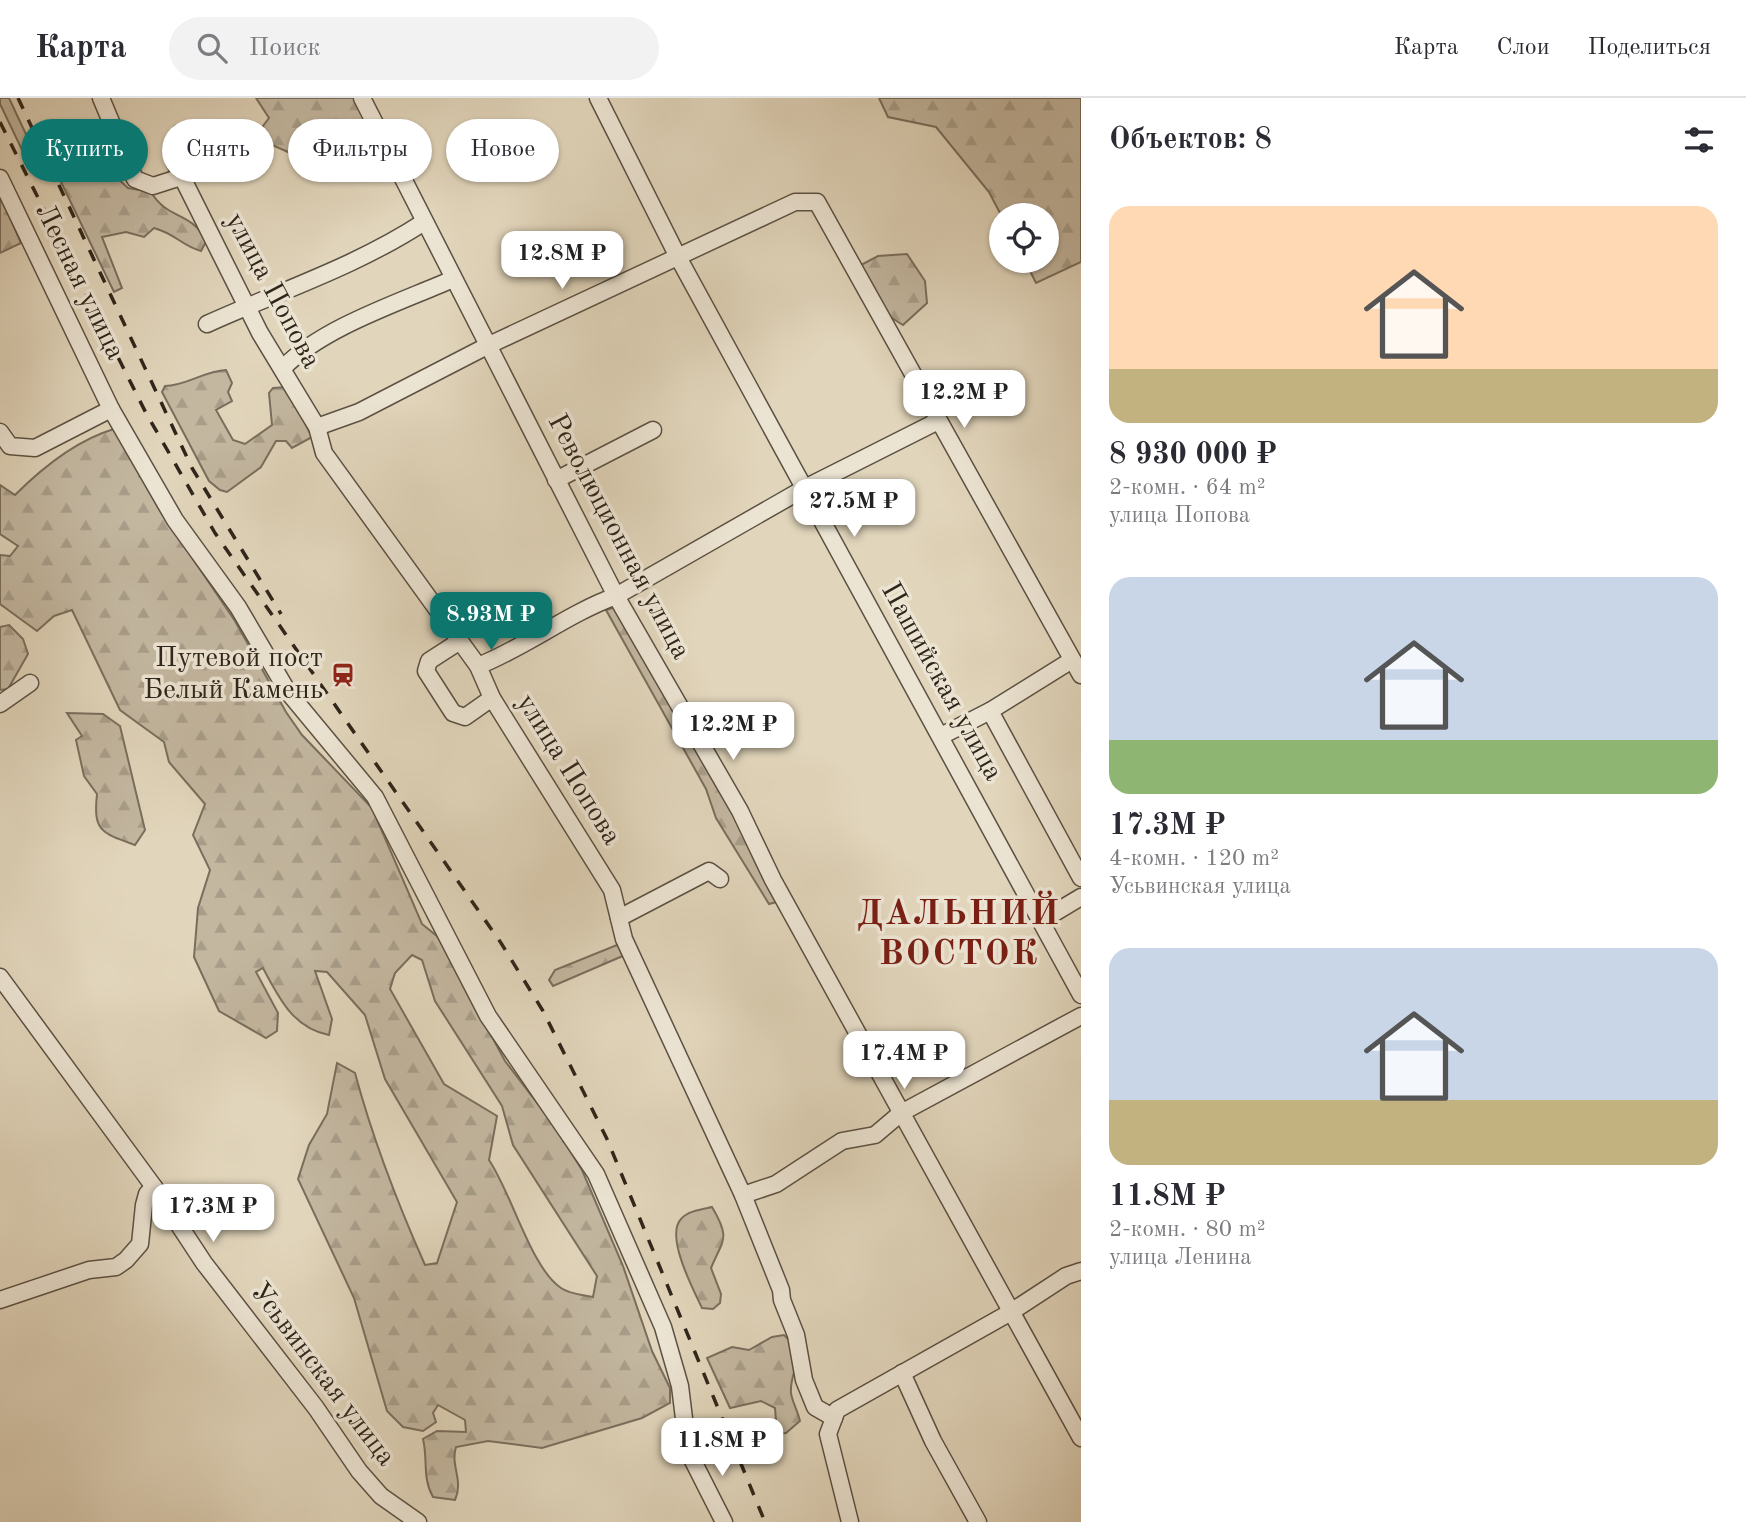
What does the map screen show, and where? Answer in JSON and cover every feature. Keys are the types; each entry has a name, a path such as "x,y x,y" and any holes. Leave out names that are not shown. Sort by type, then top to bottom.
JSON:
{"street":[{"path":"101,98 135,179 153,186 165,182"},
{"name":"Революционная улица","path":"362,98 616,596 740,811 773,880 1081,1438"},
{"name":"Пашийская улица","path":"597,98 678,257 1081,995"},
{"name":"Лесная улица","path":"0,178 111,409 176,520 238,607 288,692 375,797 488,1016 596,1174 663,1327 680,1386 688,1451 724,1522"},
{"name":"улица Попова","path":"184,182 246,306 317,427 324,453 478,666 492,698 612,890 624,939 743,1195 796,1335 804,1380 815,1407 834,1418"},
{"path":"317,427 359,412 487,346 795,202 817,202 1081,675"},
{"path":"207,324 324,275 425,222"},
{"path":"283,368 294,357 341,329 453,279"},
{"path":"0,432 10,446 35,448 111,409"},
{"path":"478,666 507,654 583,608 616,596 806,488 938,421"},
{"path":"556,480 653,430"},
{"path":"460,641 429,661 426,671 453,713 465,717 492,698"},
{"path":"941,736 989,711 1072,660"},
{"path":"0,704 30,683"},
{"path":"989,711 1081,878"},
{"path":"619,918 709,871 720,879"},
{"path":"1041,921 1081,897"},
{"name":"Усьвинская улица","path":"0,976 154,1187 204,1264 316,1408 359,1471 381,1496 418,1522"},
{"path":"743,1195 776,1184 842,1141 875,1136 901,1113 1081,1016"},
{"path":"0,1300 89,1270 116,1267 127,1260 140,1244 144,1205 147,1194 154,1187"},
{"path":"850,1522 828,1434 837,1410 1011,1312 1066,1276 1081,1271"},
{"path":"902,1373 933,1441 978,1522"}],"green space":[{"path":"0,98 9,98 21,124 21,148 0,104"},
{"path":"256,98 355,98 365,119 288,119 288,152 274,146 274,119 269,118"},
{"path":"879,98 1081,98 1081,262 1059,272 1059,203 995,203 989,192 936,127 888,117"},
{"path":"61,182 121,182 128,188 151,192 164,207 200,230 207,240 201,251 154,228 144,237 126,232 102,237 122,288 114,292"},
{"path":"0,194 21,243 0,253"},
{"path":"907,254 925,281 927,303 903,325 884,313 861,265 878,256"},
{"path":"1031,273 1057,273 1036,283"},
{"path":"226,370 232,383 228,392 232,401 216,410 233,440 245,444 272,425 269,393 273,388 287,387 312,437 292,448 286,441 276,441 261,467 227,492 209,481 162,392 165,386"},
{"path":"114,429 159,509 235,621 286,712 302,735 372,808 422,924 438,937 505,1061 553,1124 582,1170 623,1266 652,1351 670,1388 670,1403 642,1418 542,1448 488,1441 456,1447 458,1486 455,1500 433,1497 426,1476 423,1439 437,1431 466,1432 465,1420 438,1405 433,1413 436,1422 423,1431 403,1427 387,1411 354,1298 298,1179 309,1145 327,1114 337,1063 355,1073 386,1170 425,1265 437,1263 457,1202 385,1079 365,1015 327,972 315,971 332,1019 329,1035 306,1026 288,1010 263,968 256,972 278,1013 277,1031 266,1038 219,1011 194,957 198,908 210,870 193,835 205,804 169,762 164,742 120,710 72,610 54,616 37,631 0,604 0,555 10,556 18,546 0,534 0,485 15,495 61,456","holes":["412,955 422,960 435,1001 502,1106 513,1145 597,1276 593,1297 564,1290 550,1278 540,1264 489,1160 497,1116 444,1084 390,989 395,973"]},
{"path":"616,607 732,809 780,901 769,904 716,818 706,789 606,610"},
{"path":"9,625 23,639 28,654 8,689 0,690 0,627"},
{"path":"67,713 103,714 120,726 145,830 135,845 107,833 98,823 97,794 84,776 76,740 82,736"},
{"path":"617,945 625,955 553,986 549,980 555,970"},
{"path":"712,1207 723,1233 722,1244 711,1268 721,1294 720,1303 713,1309 702,1308 682,1263 676,1237 677,1227 684,1216"},
{"path":"784,1335 796,1351 791,1393 800,1421 786,1433 777,1434 775,1408 761,1401 730,1408 707,1358 732,1347 749,1350 772,1337"}],"railway":[{"path":"18,98 192,468 281,614"},
{"path":"0,122 146,413 215,533 501,943 543,1011 607,1139 765,1522"}],"place":[{"name":"Путевой пост Белый Камень","path":"343,675"}],"district":[{"name":"ДАЛЬНИЙ ВОСТОК","path":"959,934"}]}
